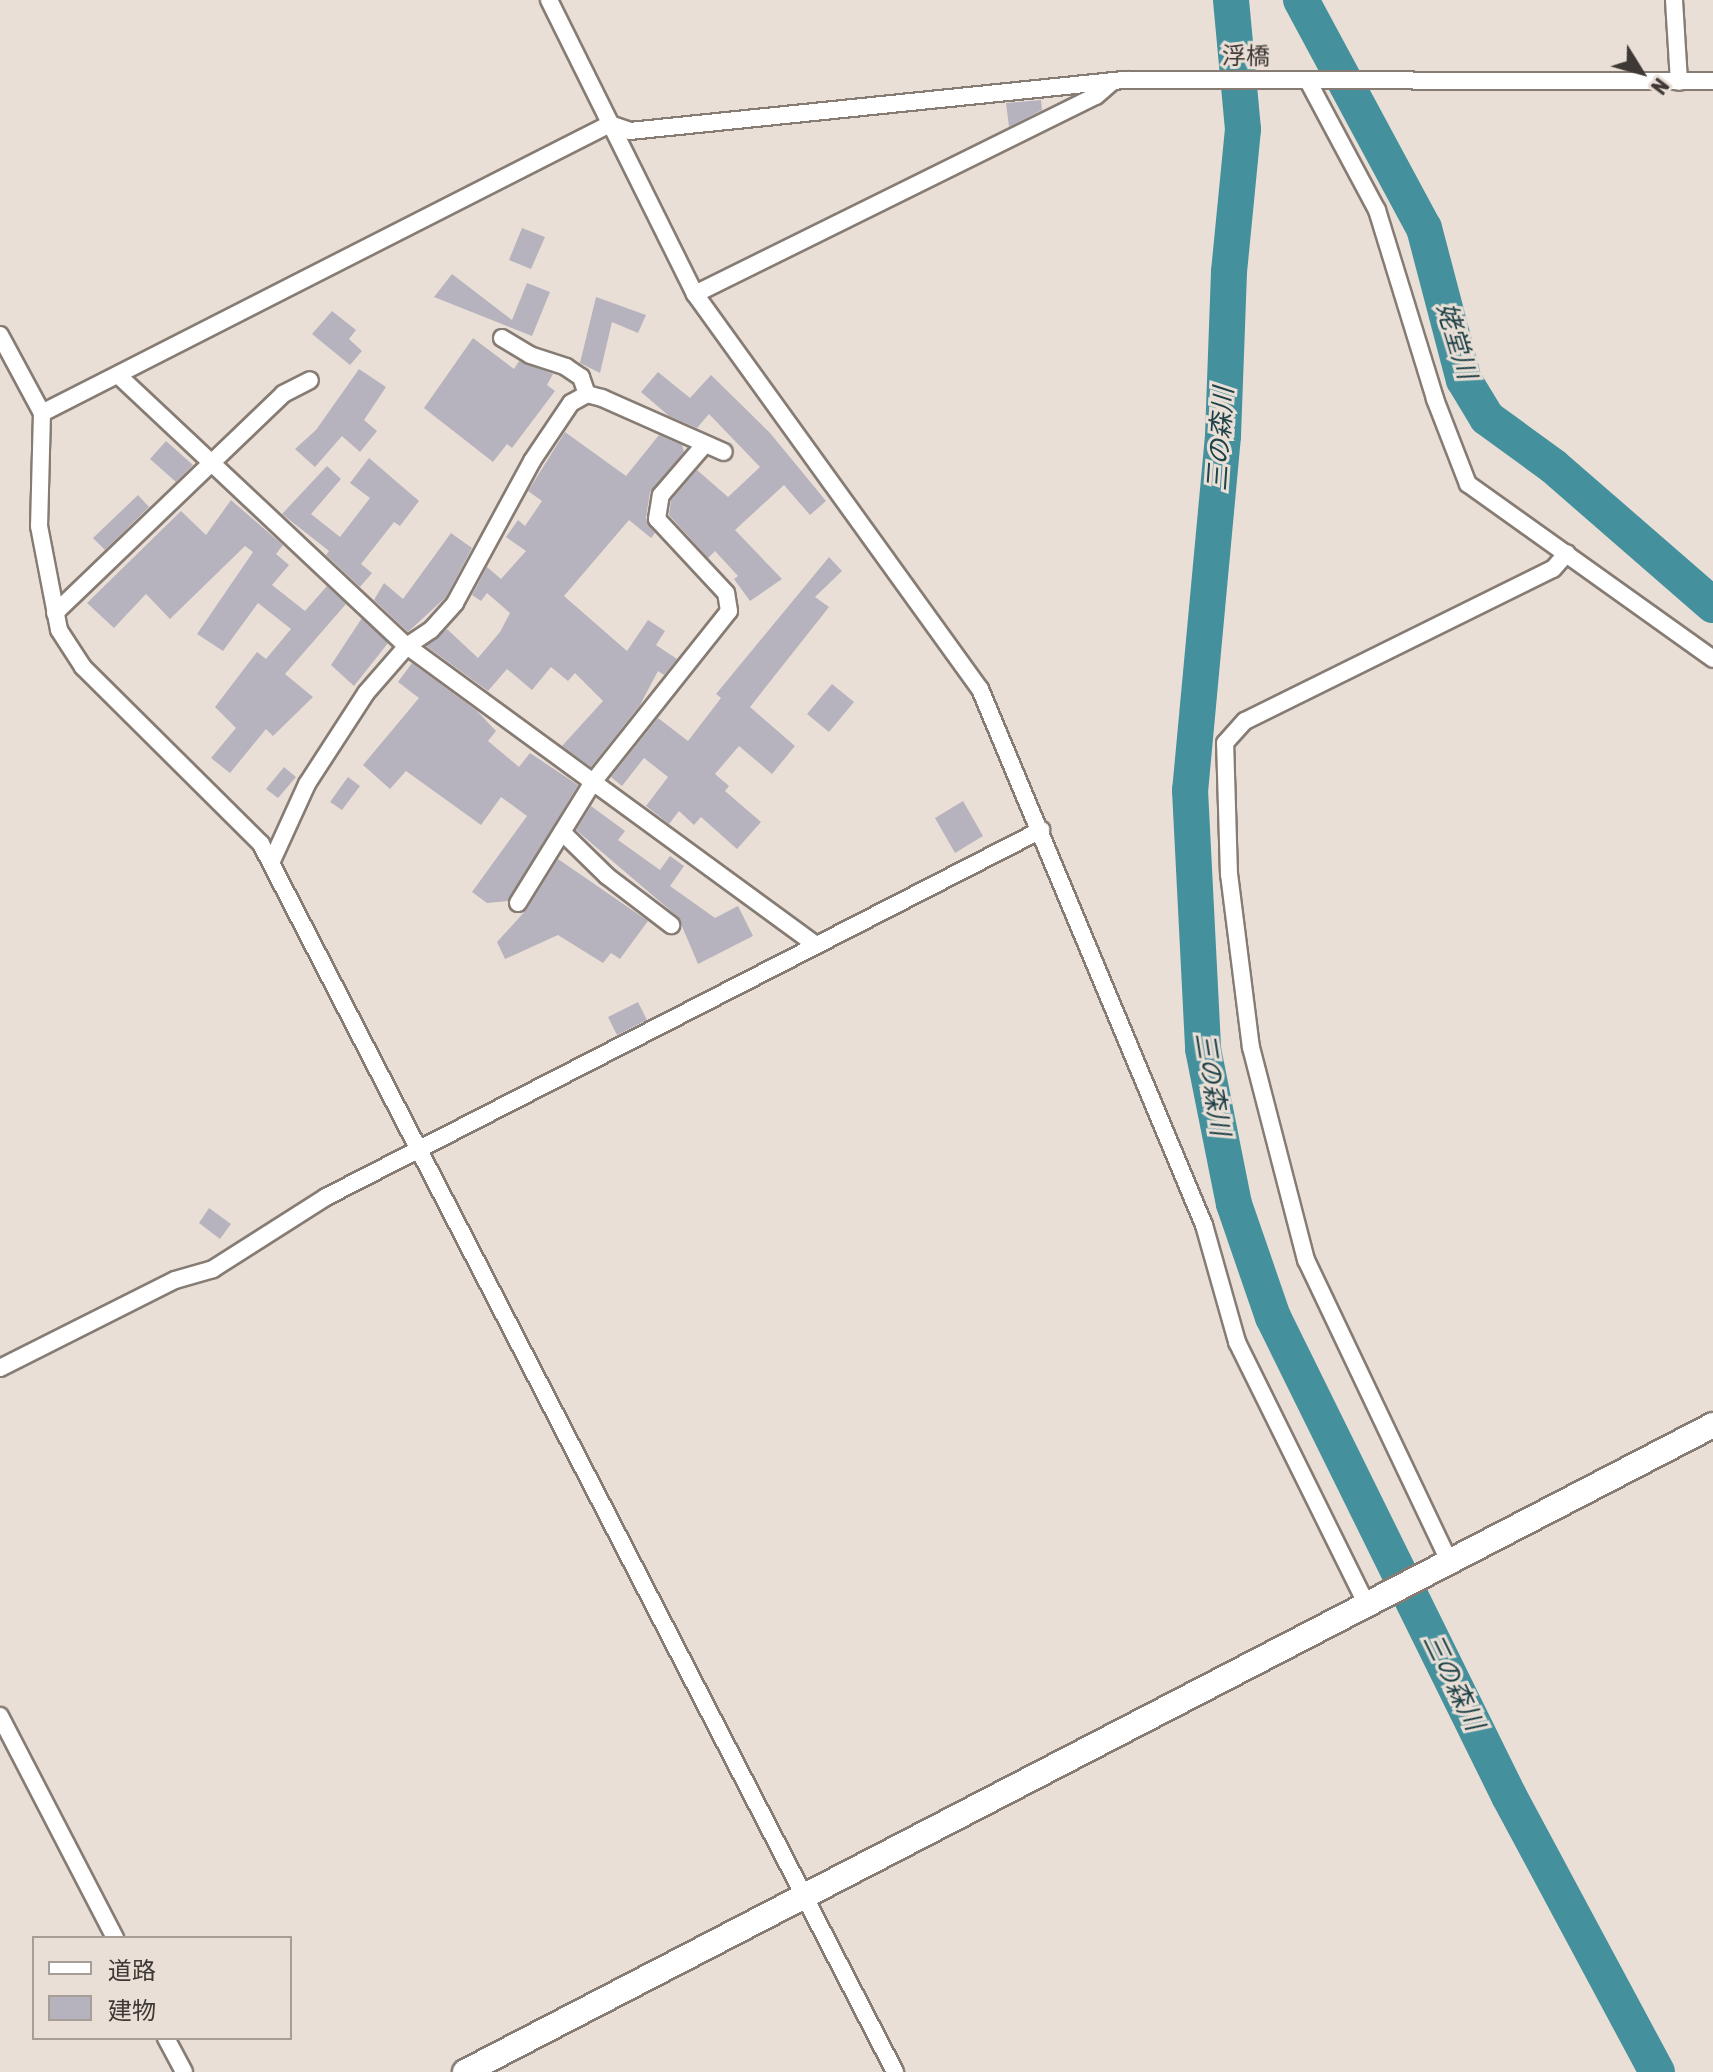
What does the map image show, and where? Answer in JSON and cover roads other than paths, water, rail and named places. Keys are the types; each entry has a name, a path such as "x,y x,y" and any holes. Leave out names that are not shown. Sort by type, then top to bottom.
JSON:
{"street":[{"path":"549,0 695,294 980,689 1204,1225 1237,1342 1374,1601"},
{"path":"1674,0 1679,82"},
{"path":"1314,81 1377,210 1435,399 1468,484 1713,659"},
{"name":"浮橋","path":"610,124 630,131 1112,82 1713,81"},
{"path":"695,294 1096,96 1112,82"},
{"path":"42,413 610,124"},
{"path":"0,335 42,413 39,526 59,630 83,667 261,844 895,2072"},
{"path":"502,338 530,355 566,367 581,377 587,394 724,452"},
{"path":"119,376 210,467 407,646 816,945"},
{"path":"55,613 283,394 310,380"},
{"path":"271,863 307,784 366,693 407,646 431,630 455,603 532,461 567,408 587,394"},
{"path":"518,903 593,782 729,611 726,593 657,519 661,495 705,444"},
{"path":"1444,1567 1306,1260 1251,1048 1229,875 1225,743 1245,721 1553,569 1567,553"},
{"path":"0,1368 175,1280 213,1269 326,1197 1041,830"},
{"path":"562,832 607,876 671,925"},
{"path":"465,2072 1713,1425"},
{"path":"0,1716 114,1936"},
{"path":"167,2040 184,2072"}],"waterway":[{"name":"三の森川","path":"1231,0 1243,129 1229,272 1223,436 1190,790 1203,1049 1234,1204 1273,1317 1509,1796 1657,2072"},
{"name":"姥堂川","path":"1301,0 1424,228 1464,380 1487,418 1553,466 1713,605"}]}
